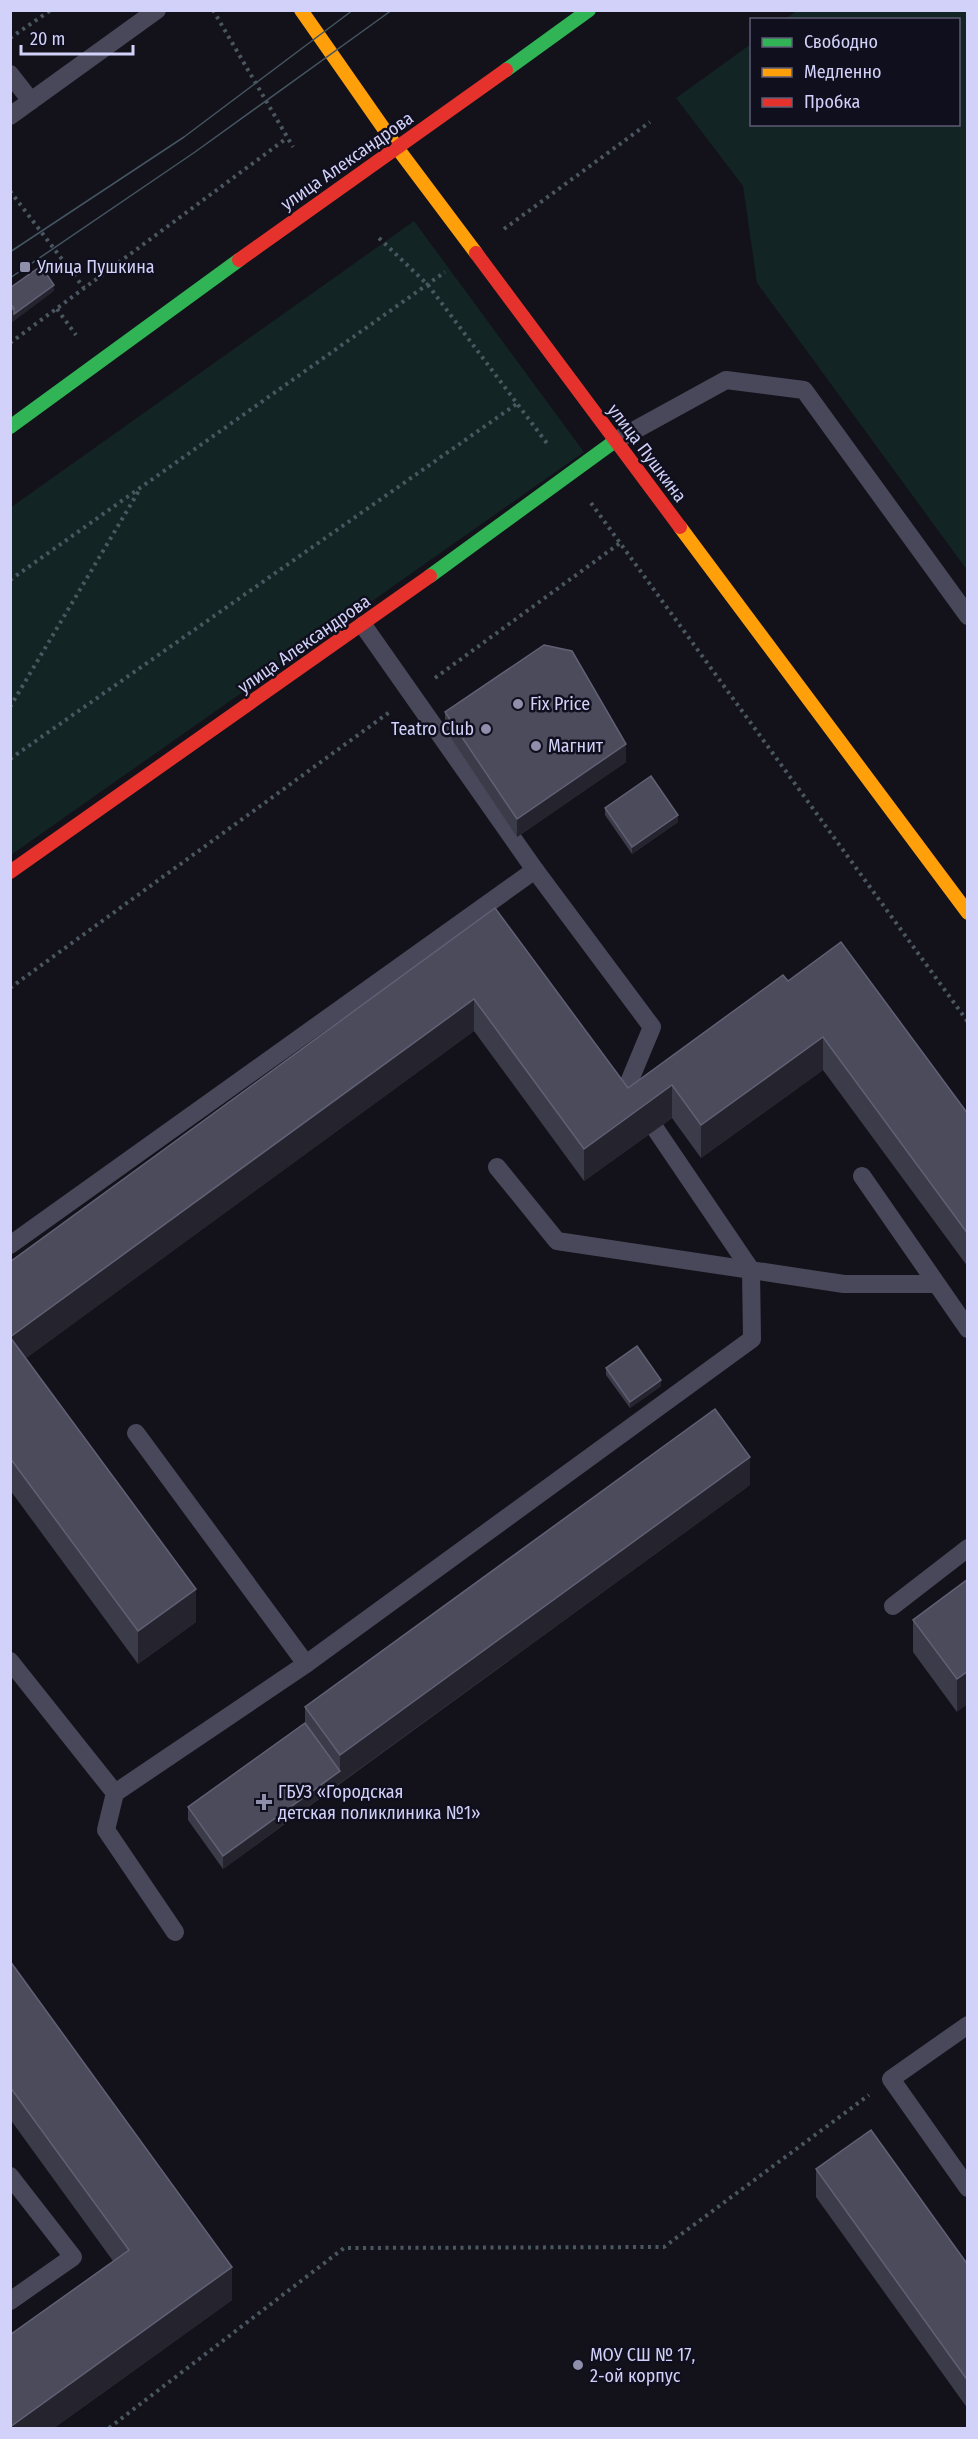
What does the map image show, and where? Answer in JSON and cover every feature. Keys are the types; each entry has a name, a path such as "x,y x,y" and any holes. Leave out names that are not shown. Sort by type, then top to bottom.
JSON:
{"street":[{"name":"улица Пушкина","path":"301,10 398,148 968,913"},
{"name":"улица Александрова","path":"10,427 334,191 398,148 589,10"},
{"name":"улица Александрова","path":"10,872 363,625 615,441"}],"lane":[{"path":"10,116 157,10"},
{"path":"10,74 31,101"},
{"path":"615,441 726,380 804,390 968,616"},
{"path":"175,1932 106,1830 116,1793 306,1664 752,1340 751,1270 627,1087 652,1028 535,870 363,625"},
{"path":"10,1245 535,870"},
{"path":"497,1167 557,1241 844,1284 935,1284"},
{"path":"862,1176 968,1329"},
{"path":"136,1433 306,1664"},
{"path":"893,1606 968,1548"},
{"path":"10,1661 116,1793"},
{"path":"968,2025 891,2079 968,2188"},
{"path":"10,2176 73,2257 10,2301"}],"path":[{"path":"10,38 51,10"},
{"path":"213,10 293,147"},
{"path":"498,233 650,122"},
{"path":"10,343 287,138"},
{"path":"10,191 84,289"},
{"path":"379,238 428,285 518,403 968,1022"},
{"path":"10,580 450,269"},
{"path":"10,759 518,403"},
{"path":"10,707 142,486"},
{"path":"10,988 620,543"},
{"path":"109,2428 344,2248 664,2247 891,2079"}],"shaded area":[{"path":"798,10 967,11 967,570 757,283 743,186 676,98 750,45 750,126 960,126 960,18 786,18"},
{"path":"414,221 584,452 11,855 10,508"}],"building":[{"path":"41,266 54,285 14,314 14,308 10,304 10,288"},
{"name":"Магнит","path":"544,645 572,651 626,744 517,819 445,712"},
{"path":"651,776 678,815 632,847 605,808"},
{"path":"495,908 628,1088 783,975 788,981 841,942 968,1114 968,1234 823,1037 701,1125 672,1085 584,1149 474,999 10,1337 10,1262"},
{"path":"10,1337 196,1589 138,1631 10,1458"},
{"path":"637,1346 661,1380 630,1402 606,1368"},
{"path":"715,1409 750,1457 340,1755 305,1707"},
{"path":"968,1579 968,1671 957,1679 913,1620"},
{"name":"ГБУЗ «Городская детская поликлиника №1»","path":"305,1723 340,1771 223,1856 188,1807"},
{"path":"10,1961 232,2267 10,2427 10,2335 129,2250 10,2087"},
{"path":"871,2130 968,2265 968,2381 816,2169"}],"tram line":[{"path":"10,252 184,137 353,10"},
{"path":"10,278 195,152 392,10"}],"traffic: fast":[{"path":"506,70 589,10"},
{"path":"10,427 239,260"},
{"path":"430,576 615,441"}],"traffic: slow":[{"path":"301,10 398,149 476,253"},
{"path":"680,527 968,913"}],"traffic: jam":[{"path":"239,260 506,70"},
{"path":"476,253 680,527"},
{"path":"10,872 430,576"}],"place":[{"name":"Улица Пушкина","path":"25,267"},
{"name":"Fix Price","path":"518,704"},
{"name":"Teatro Club","path":"486,729"},
{"name":"Магнит","path":"536,746"},
{"name":"ГБУЗ «Городская детская поликлиника №1»","path":"264,1802"},
{"name":"МОУ СШ № 17, 2-ой корпус","path":"578,2365"}]}
